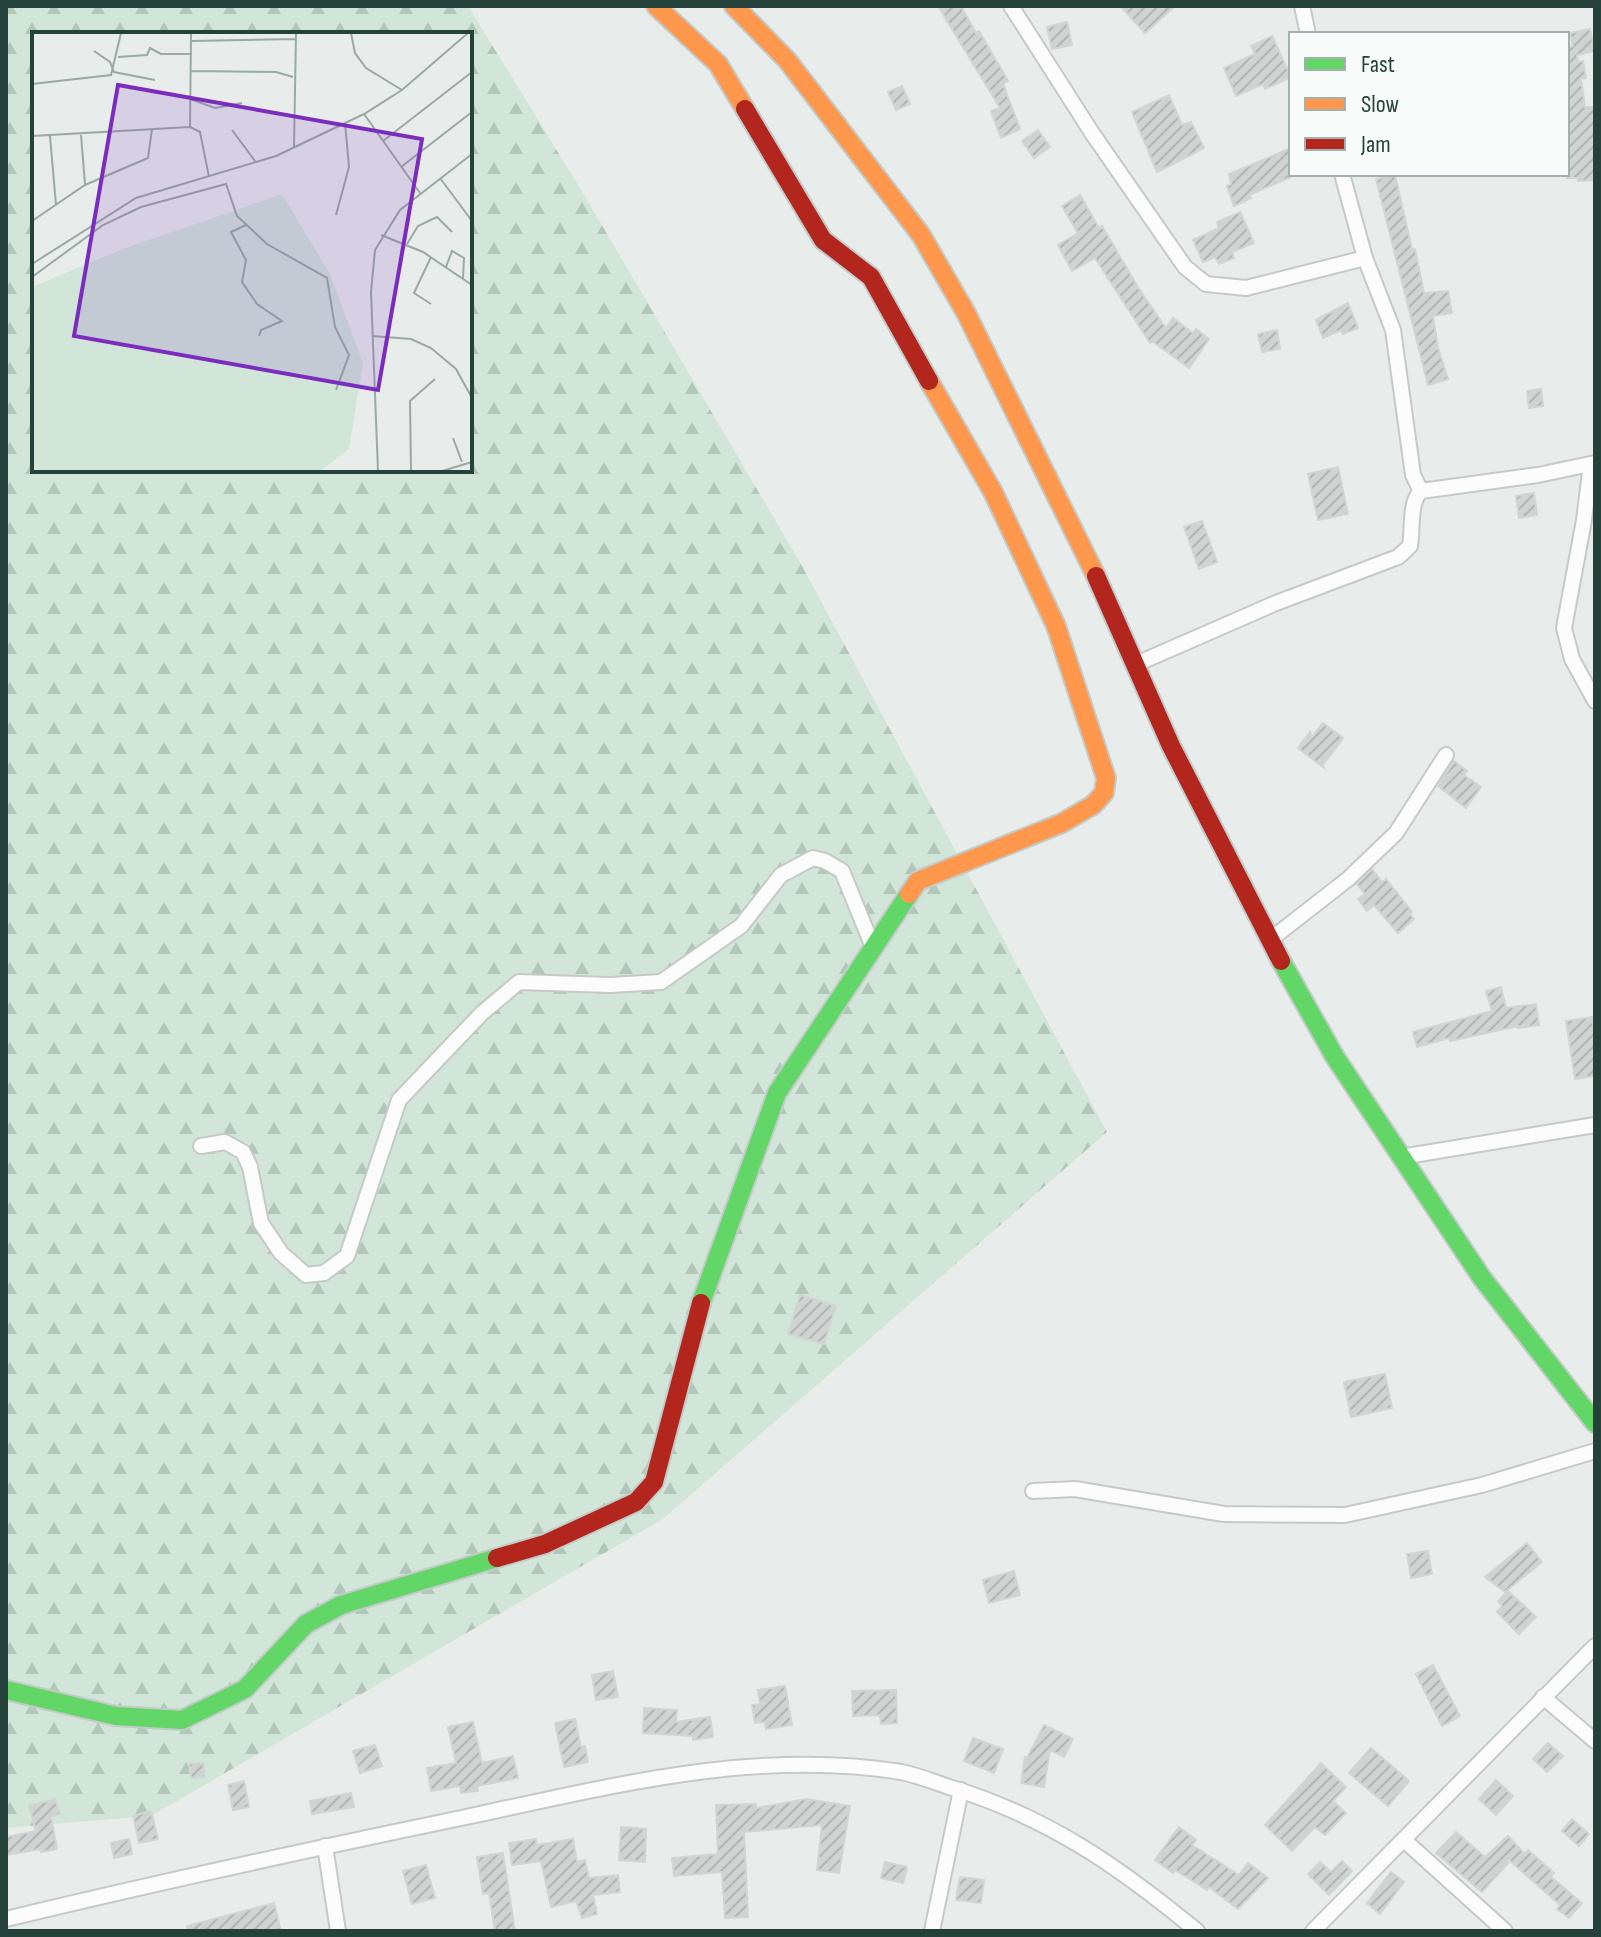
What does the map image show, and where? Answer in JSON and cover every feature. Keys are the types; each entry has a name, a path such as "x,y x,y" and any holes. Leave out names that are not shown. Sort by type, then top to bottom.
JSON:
{"street":[{"path":"6,1690 116,1716 182,1720 245,1689 306,1624 341,1605 545,1544 636,1502 654,1482 705,1287 777,1093 873,947 918,881 1062,823 1093,805 1104,793 1106,778 1056,626 993,492 905,341 882,295 871,277 823,240 718,64 656,6"},
{"path":"734,6 787,60 921,235 966,313 1077,532 1171,746 1270,940 1335,1057 1482,1278 1595,1423"},
{"path":"1011,6 1092,133 1185,267 1206,284 1246,288 1365,258"},
{"path":"1302,6 1308,32"},
{"path":"1343,176 1365,258 1393,330 1413,475 1421,491"},
{"path":"1134,665 1276,603 1405,552 1412,538 1416,496 1421,491 1593,464 1564,628 1572,659 1595,701"},
{"path":"1270,940 1348,879 1396,833 1446,755"},
{"path":"201,1146 225,1142 243,1152 250,1167 261,1223 281,1253 306,1275 324,1273 347,1256 399,1100 482,1013 519,982 610,985 661,982 741,926 781,875 813,858 842,871 873,947"},
{"path":"1401,1157 1595,1125"},
{"path":"1033,1491 1075,1489 1224,1514 1345,1515 1482,1485 1595,1451"},
{"path":"1313,1931 1595,1646"},
{"path":"1543,1697 1595,1741"},
{"path":"6,1919 597,1788 741,1768 859,1767 905,1772 961,1790 1043,1823 1136,1881 1197,1931"},
{"path":"932,1931 961,1790"},
{"path":"1404,1840 1505,1931"},
{"path":"325,1846 338,1931"}],"green space":[{"path":"6,6 468,6 583,193 802,566 1107,1132 663,1519 151,1816 6,1828"}],"building":[{"path":"938,6 961,6 976,33 979,31 1008,81 1003,84 1020,129 1001,138 991,111 1000,108"},
{"path":"1120,6 1175,6 1145,33"},
{"path":"1067,22 1072,45 1052,49 1047,27"},
{"path":"1590,29 1595,51 1577,55 1578,62 1583,61 1586,78 1581,79 1585,107 1595,107 1595,180 1567,178 1569,47 1573,46 1570,33"},
{"path":"1272,36 1289,78 1265,89 1263,84 1236,96 1224,68 1255,54 1251,46"},
{"path":"902,86 910,104 896,110 888,92"},
{"path":"1169,95 1182,125 1191,122 1204,148 1157,172 1132,112"},
{"path":"1038,130 1050,147 1034,158 1022,141"},
{"path":"1289,149 1291,177 1249,195 1251,198 1234,206 1227,186 1231,184 1229,174"},
{"path":"1395,176 1424,293 1448,291 1452,313 1433,316 1438,348 1448,379 1428,385 1376,179"},
{"path":"1080,195 1166,328 1173,318 1193,333 1196,329 1209,339 1189,368 1152,341 1150,343 1095,258 1072,271 1058,245 1078,233 1062,206"},
{"path":"1240,212 1254,243 1232,252 1234,258 1219,264 1215,257 1203,262 1193,240 1219,228 1217,222"},
{"path":"1348,303 1358,328 1343,334 1341,330 1323,338 1316,320"},
{"path":"1277,330 1280,349 1262,352 1258,334"},
{"path":"1541,389 1543,406 1529,408 1527,391"},
{"path":"1338,467 1348,514 1318,520 1308,474"},
{"path":"1534,493 1537,515 1519,518 1516,496"},
{"path":"1202,521 1217,562 1199,569 1184,527"},
{"path":"1323,723 1343,738 1323,765 1324,768 1298,748 1310,732 1312,737"},
{"path":"1454,761 1467,771 1464,775 1481,787 1466,808 1438,786"},
{"path":"1372,869 1382,882 1386,879 1412,912 1410,914 1414,919 1398,933 1374,905 1367,911 1358,899 1365,894 1357,884"},
{"path":"1501,987 1506,1008 1536,1004 1539,1025 1518,1026 1450,1041 1449,1038 1417,1047 1413,1032 1492,1011 1486,991"},
{"path":"1592,1017 1595,1076 1575,1079 1566,1021"},
{"path":"800,1295 836,1306 824,1344 788,1334"},
{"path":"1385,1374 1392,1408 1351,1417 1344,1382"},
{"path":"1527,1543 1542,1562 1505,1592 1485,1577"},
{"path":"1428,1551 1432,1574 1411,1578 1407,1554"},
{"path":"1014,1571 1020,1595 989,1603 983,1580"},
{"path":"1508,1591 1536,1617 1519,1634 1497,1612 1502,1606 1498,1601"},
{"path":"1433,1665 1460,1716 1442,1726 1416,1674"},
{"path":"613,1671 618,1697 596,1700 592,1675"},
{"path":"785,1686 792,1725 766,1729 765,1722 755,1723 752,1705 760,1704 758,1690"},
{"path":"896,1690 897,1723 881,1724 880,1715 853,1716 852,1691"},
{"path":"644,1708 677,1710 676,1722 710,1717 713,1737 693,1740 693,1736 643,1733"},
{"path":"575,1719 588,1762 564,1767 555,1723"},
{"path":"473,1722 482,1763 513,1756 518,1778 477,1786 478,1791 461,1793 460,1786 431,1791 427,1768 456,1763 448,1727"},
{"path":"1044,1725 1073,1739 1064,1757 1050,1750 1044,1787 1021,1783 1025,1757"},
{"path":"973,1738 1003,1749 994,1773 964,1761"},
{"path":"1548,1743 1563,1756 1547,1772 1533,1759"},
{"path":"375,1745 382,1766 360,1773 353,1751"},
{"path":"1371,1748 1409,1781 1388,1806 1349,1773"},
{"path":"203,1763 205,1777 191,1778 189,1764"},
{"path":"1321,1763 1346,1787 1333,1801 1346,1813 1325,1835 1315,1827 1292,1851 1265,1825"},
{"path":"1496,1780 1513,1796 1496,1815 1479,1799"},
{"path":"244,1781 249,1807 233,1810 228,1785"},
{"path":"351,1793 354,1807 312,1814 310,1801"},
{"path":"55,1799 60,1814 51,1817 57,1849 6,1855 6,1837 36,1831 29,1806"},
{"path":"806,1799 850,1806 839,1873 817,1870 822,1825 744,1832 748,1917 725,1918 722,1872 674,1876 672,1858 718,1854 716,1805 756,1804 756,1808"},
{"path":"151,1811 158,1839 139,1843 133,1816"},
{"path":"1572,1819 1589,1834 1579,1846 1562,1831"},
{"path":"621,1827 646,1829 645,1862 619,1860"},
{"path":"1179,1827 1196,1840 1192,1845 1239,1875 1248,1863 1268,1878 1238,1909 1209,1887 1207,1890 1175,1870 1173,1873 1155,1860"},
{"path":"1456,1832 1485,1857 1508,1836 1525,1854 1528,1850 1554,1873 1551,1877 1582,1903 1569,1918 1557,1909 1560,1905 1510,1861 1482,1892 1436,1853"},
{"path":"129,1839 132,1854 114,1858 111,1843"},
{"path":"536,1839 537,1845 573,1839 577,1862 585,1860 589,1878 618,1875 620,1892 593,1895 597,1914 582,1918 576,1901 551,1907 541,1861 512,1865 509,1843"},
{"path":"503,1853 515,1931 495,1931 489,1893 483,1894 477,1857"},
{"path":"1342,1861 1352,1871 1329,1895 1308,1874 1320,1862 1331,1872"},
{"path":"885,1862 907,1867 903,1883 881,1878"},
{"path":"426,1865 435,1898 412,1904 403,1871"},
{"path":"1391,1872 1404,1882 1380,1914 1367,1903"},
{"path":"960,1877 984,1880 981,1903 956,1900"},
{"path":"274,1903 281,1931 188,1931 187,1926"}],"traffic: fast":[{"path":"701,1303 777,1093 909,894"},
{"path":"1281,961 1335,1057 1482,1278 1595,1423"},
{"path":"6,1690 116,1716 182,1720 245,1689 306,1624 341,1605 497,1558"}],"traffic: slow":[{"path":"656,6 718,64 745,109"},
{"path":"734,6 787,60 921,235 966,313 1096,576"},
{"path":"909,894 918,881 1062,823 1093,805 1104,793 1106,778 1056,626 993,492 929,381"}],"traffic: jam":[{"path":"745,109 823,240 871,277 929,381"},
{"path":"1096,576 1171,746 1281,961"},
{"path":"497,1558 545,1544 636,1502 654,1482 701,1303"}]}
